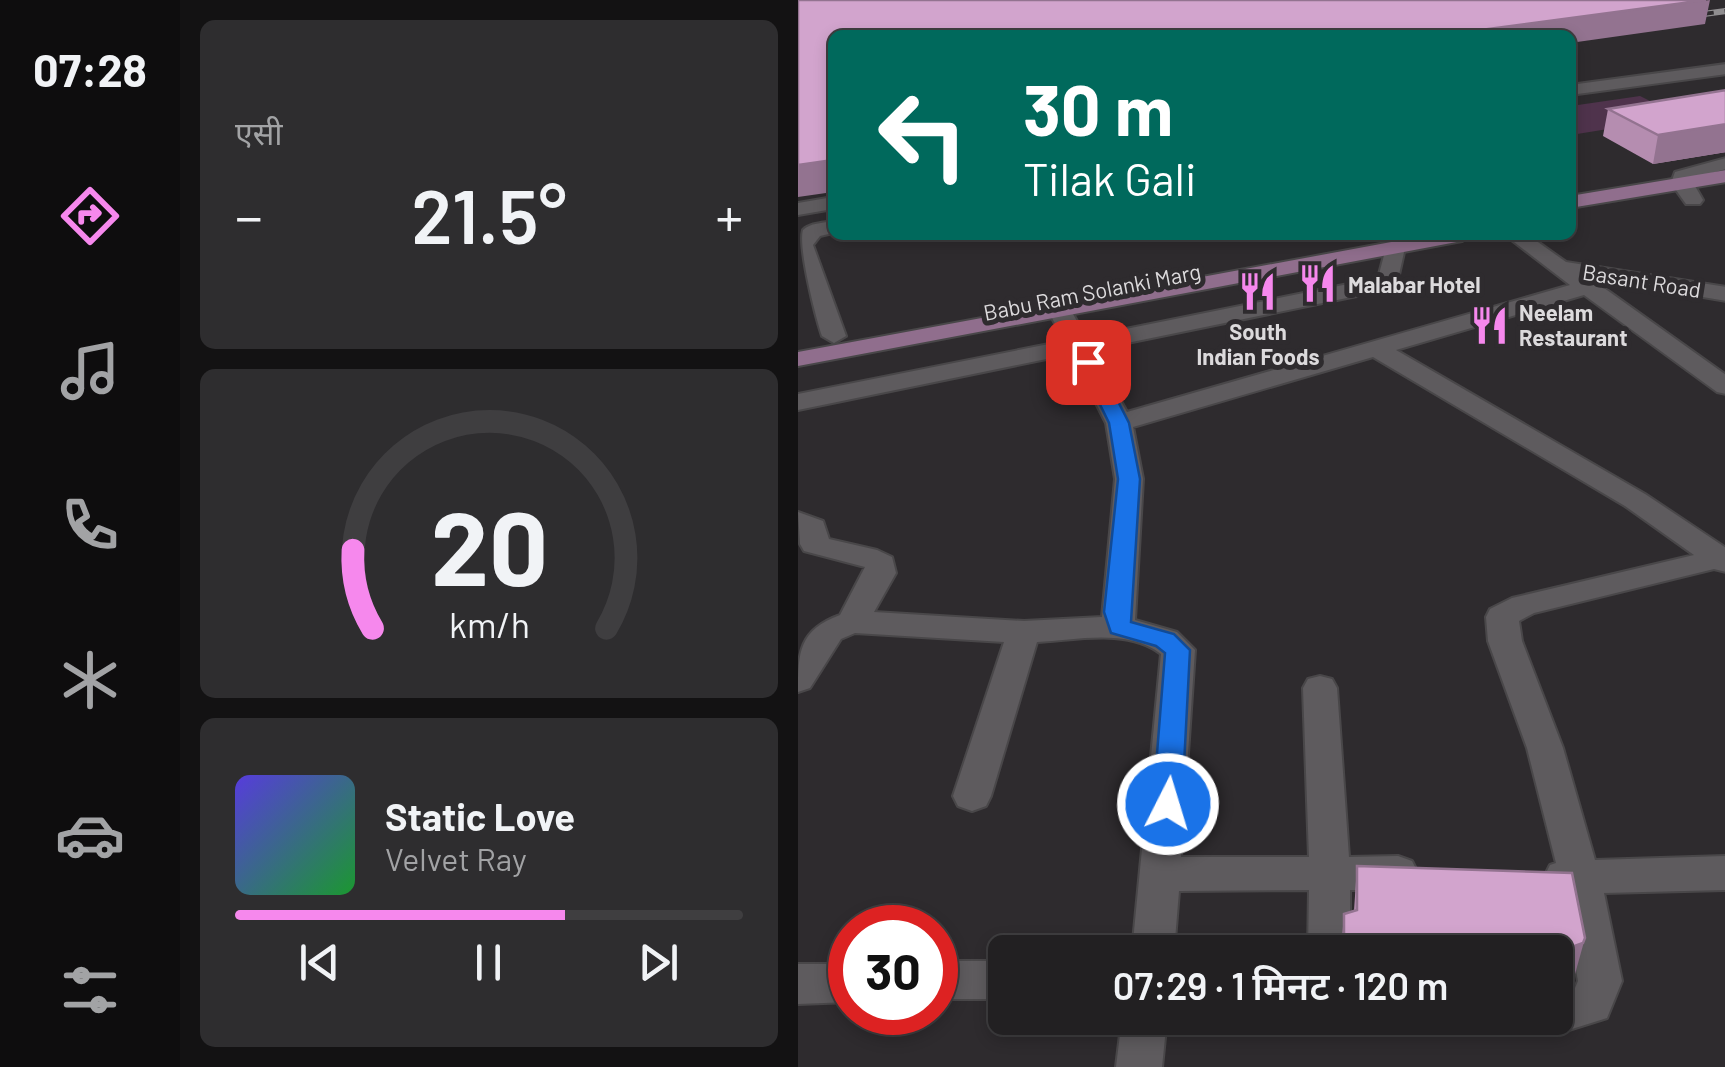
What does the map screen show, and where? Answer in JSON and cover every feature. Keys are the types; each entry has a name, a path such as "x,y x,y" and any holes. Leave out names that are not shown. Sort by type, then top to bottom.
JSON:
{"main road":[{"path":"1576,217 1687,191 1726,176"},
{"path":"1576,201 1687,191 1726,195"},
{"name":"Babu Ram Solanki Marg","path":"798,342 1390,242"},
{"name":"Babu Ram Solanki Marg","path":"798,360 1061,312 1390,242"}],"street":[{"path":"1576,72 1687,57 1721,70"},
{"path":"1576,89 1721,70"},
{"path":"1687,191 1682,176 1726,164"},
{"path":"798,209 828,204"},
{"path":"798,220 828,216"},
{"path":"828,228 813,232 802,245 834,336"},
{"path":"1522,240 1726,387"},
{"path":"798,402 1388,283 1390,242"},
{"name":"Basant Road","path":"1558,266 1726,294"},
{"path":"1119,423 1586,286"},
{"path":"1061,312 1119,423 1129,479 1117,612 1120,627"},
{"path":"1374,348 1636,500 1722,560"},
{"path":"798,521 812,528 815,544 824,550 873,558 881,564 880,573 852,622"},
{"path":"1573,1009 1591,1004 1600,981 1580,877 1545,748 1505,641 1502,617 1524,605 1722,560"},
{"path":"798,680 829,631 852,622 1024,632 1120,627 1165,640 1178,650 1154,935"},
{"path":"972,796 1024,632"},
{"path":"1320,688 1330,871 1328,935"},
{"path":"1522,876 1726,873"},
{"path":"1162,874 1446,874"},
{"path":"958,980 988,980"},
{"path":"798,984 828,983"},
{"path":"1139,1067 1143,1035"}],"shaded area":[{"path":"1640,96 1682,117 1576,134 1576,105"}],"building":[{"path":"798,0 1706,0 1481,30 828,30 828,161 798,165"},
{"path":"1726,90 1726,124 1658,135 1608,109"},
{"path":"1357,866 1572,873 1585,938 1573,946 1573,935 1344,935 1344,914 1357,910"}],"railway":[{"path":"1681,17 1726,11"}],"place":[{"name":"Malabar Hotel","path":"1318,284"},
{"name":"South Indian Foods","path":"1258,292"},
{"name":"Neelam Restaurant","path":"1489,325"}],"route":[{"path":"1088,362 1119,423 1129,479 1117,612 1120,627 1165,640 1178,650 1168,804"}]}
